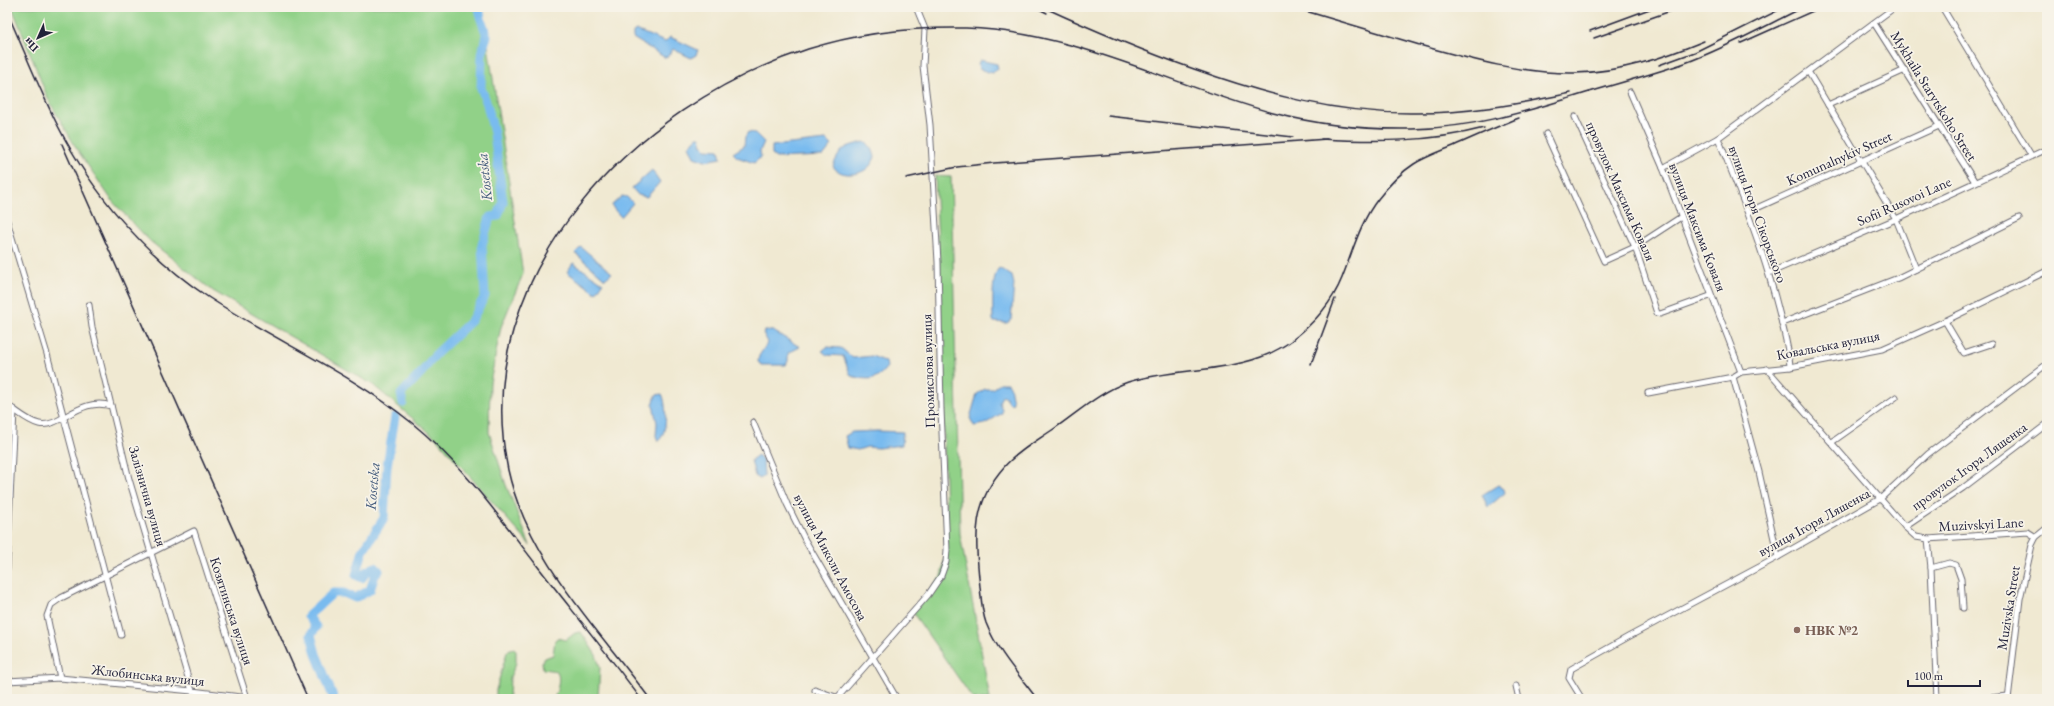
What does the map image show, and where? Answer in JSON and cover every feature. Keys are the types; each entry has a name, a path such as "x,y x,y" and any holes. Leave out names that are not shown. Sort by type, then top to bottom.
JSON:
{"street":[{"name":"Промислова вулиця","path":"839,698 928,595 941,576 948,550 940,409 938,262 930,125 923,66 925,29 916,7"},
{"path":"1663,168 1718,138 1809,73 1895,7"},
{"path":"1942,7 2031,155"},
{"name":"Mykhaila Starytskoho Street","path":"1874,23 1975,182"},
{"path":"1828,105 1905,70"},
{"path":"1809,73 1896,219 1916,269"},
{"name":"вулиця Максима Коваля","path":"1630,92 1663,168 1710,296 1740,372"},
{"name":"провулок Максима Коваля","path":"1575,117 1635,247 1658,314 1710,296"},
{"name":"Komunalnykiv Street","path":"1748,212 1939,126"},
{"path":"1546,134 1604,261 1635,247 1681,217"},
{"name":"вулиця Ігоря Сікорського","path":"1718,138 1748,212 1769,273 1789,350 1790,367"},
{"name":"Sofii Rusovoi Lane","path":"1769,273 1896,219 2031,155 2047,149"},
{"path":"1782,324 1898,278 2019,218"},
{"path":"7,221 64,416 121,635"},
{"name":"Ковальська вулиця","path":"1648,393 1733,377 1740,372 1790,367 1882,349 1945,321 2047,271"},
{"name":"Залізнична вулиця","path":"89,305 92,327 129,479 192,690"},
{"path":"1945,321 1964,353 1991,344"},
{"name":"вулиця Ігоря Ляшенка","path":"1582,699 1569,678 1571,669 1778,557 1880,499 1928,454 2047,364"},
{"path":"1767,369 1905,527 1916,537 1928,540 1931,568 1937,699"},
{"path":"1733,377 1759,472 1778,557"},
{"path":"1832,442 1896,397"},
{"path":"7,405 40,424 51,423 91,404 101,403 111,406"},
{"path":"7,568 14,410"},
{"name":"вулиця Миколи Амосова","path":"753,422 787,504 805,540 897,699"},
{"name":"провулок Ігора Ляшенка","path":"1905,527 1963,488 2047,424"},
{"path":"2036,537 2047,528"},
{"name":"Козятинська вулиця","path":"151,552 194,531 247,698"},
{"name":"Muzivskyi Lane","path":"1928,540 2028,532 2036,537"},
{"name":"Muzivska Street","path":"2008,697 2020,599 2032,545 2036,537"},
{"path":"60,678 47,616 51,605 61,598 151,552"},
{"path":"1931,568 1949,563 1956,565 1960,575 1963,608"},
{"name":"Жлобинська вулиця","path":"7,681 60,678 192,690 257,699"},
{"path":"1516,686 1519,699"},
{"path":"815,690 839,698"},
{"path":"1981,699 2008,697"}],"green space":[{"path":"12,7 482,7 523,274 501,327 490,383 489,432 506,485 530,545 437,439 373,385 213,291 150,241 113,202 78,151 48,99"},
{"path":"935,176 951,177 960,534 990,699 973,699 913,613 941,576 947,550"},
{"path":"581,632 596,655 600,667 598,699 554,699 558,685 558,674 557,671 543,669 542,662 545,658 553,655 555,640 557,638 566,640 575,633"},
{"path":"514,648 516,650 516,663 510,677 509,699 496,699 496,690 507,652"}],"water":[{"path":"636,30 665,42 670,37 698,50 696,55 691,58 673,49 667,57 664,57 633,38 633,32"},
{"path":"980,60 997,64 998,69 992,73 979,69 978,64"},
{"path":"748,132 755,133 764,142 760,151 761,157 754,163 737,157 733,153 744,146 745,137"},
{"path":"697,137 700,137 702,145 706,149 719,150 721,158 705,161 694,157 689,146"},
{"path":"826,140 832,145 823,156 776,158 772,155 772,146"},
{"path":"864,142 871,148 875,157 872,163 865,170 848,174 839,172 833,166 845,148"},
{"path":"652,170 660,182 647,197 638,195 632,188"},
{"path":"622,196 627,197 633,203 621,217 612,205"},
{"path":"581,247 612,273 605,279 575,253"},
{"path":"573,263 603,283 596,293 567,272"},
{"path":"999,268 1012,276 1014,284 1011,320 1007,323 994,322 993,320 994,285 996,272"},
{"path":"765,331 773,331 800,347 788,353 788,361 786,365 762,365 758,362 759,356 768,342 763,333"},
{"path":"827,347 841,348 853,358 872,356 886,362 887,367 879,375 871,379 851,376 843,356 827,355 822,351"},
{"path":"1000,383 1008,383 1010,386 1013,403 1010,404 1005,397 1002,396 999,402 1002,413 985,424 974,426 970,418 977,394 985,389 992,389"},
{"path":"662,394 665,404 666,419 664,432 658,441 656,436 657,423 653,405 656,395"},
{"path":"852,432 903,432 902,445 878,448 867,447 858,450 848,448 845,436"},
{"path":"758,455 763,460 764,476 760,479 755,476 751,460"},
{"path":"1498,485 1504,489 1505,493 1488,507 1482,495"}],"waterway":[{"name":"Kosetska","path":"403,403 401,394 421,373 435,355 471,321 485,296 482,245 490,217 498,216 503,202 494,133 487,104 481,88 482,51 487,36 481,19 479,7"},
{"name":"Kosetska","path":"334,699 316,654 311,635 316,627 308,616 333,593 344,593 355,598 370,590 375,575 379,571 375,567 367,571 362,578 356,575 363,551 384,518 387,466 395,417"}],"railway":[{"path":"1035,7 1047,13"},
{"path":"1043,7 1118,40 1194,69 1273,94 1327,106 1382,112 1451,112 1511,104 1571,93"},
{"path":"1292,7 1461,56 1517,69 1556,73 1592,72 1625,67 1673,53 1704,41"},
{"path":"1590,31 1655,7"},
{"path":"1594,38 1682,7"},
{"path":"1659,65 1695,52 1785,7"},
{"path":"650,699 587,619 548,563 531,534 518,503 508,470 502,398 513,330 539,266 578,207 626,155 682,111 744,75 808,49 827,43 886,32 966,28 1006,31 1083,49 1235,101 1273,113 1308,121 1359,128 1435,128 1479,122 1522,112 1673,67 1715,51 1804,7"},
{"path":"1741,43 1822,7"},
{"path":"7,12 44,98 58,126 87,175 122,221 163,262 208,297 233,313 338,372 388,405 430,438 446,454 492,507 641,699"},
{"path":"1108,116 1293,137"},
{"path":"1037,699 996,643 984,618 982,607 977,547 978,519 986,493 1004,467 1028,446 1090,402 1118,386 1148,377 1233,365 1254,360 1273,352 1291,341 1314,321 1333,296 1342,278 1366,217 1378,199 1394,180 1404,171 1423,159 1519,118"},
{"path":"1321,139 1362,141 1403,140 1444,136 1484,128"},
{"path":"906,178 957,167 994,163 1327,139"},
{"path":"62,144 308,699"},
{"path":"1311,364 1335,299"}],"place":[{"name":"НВК №2","path":"1797,630"}]}
